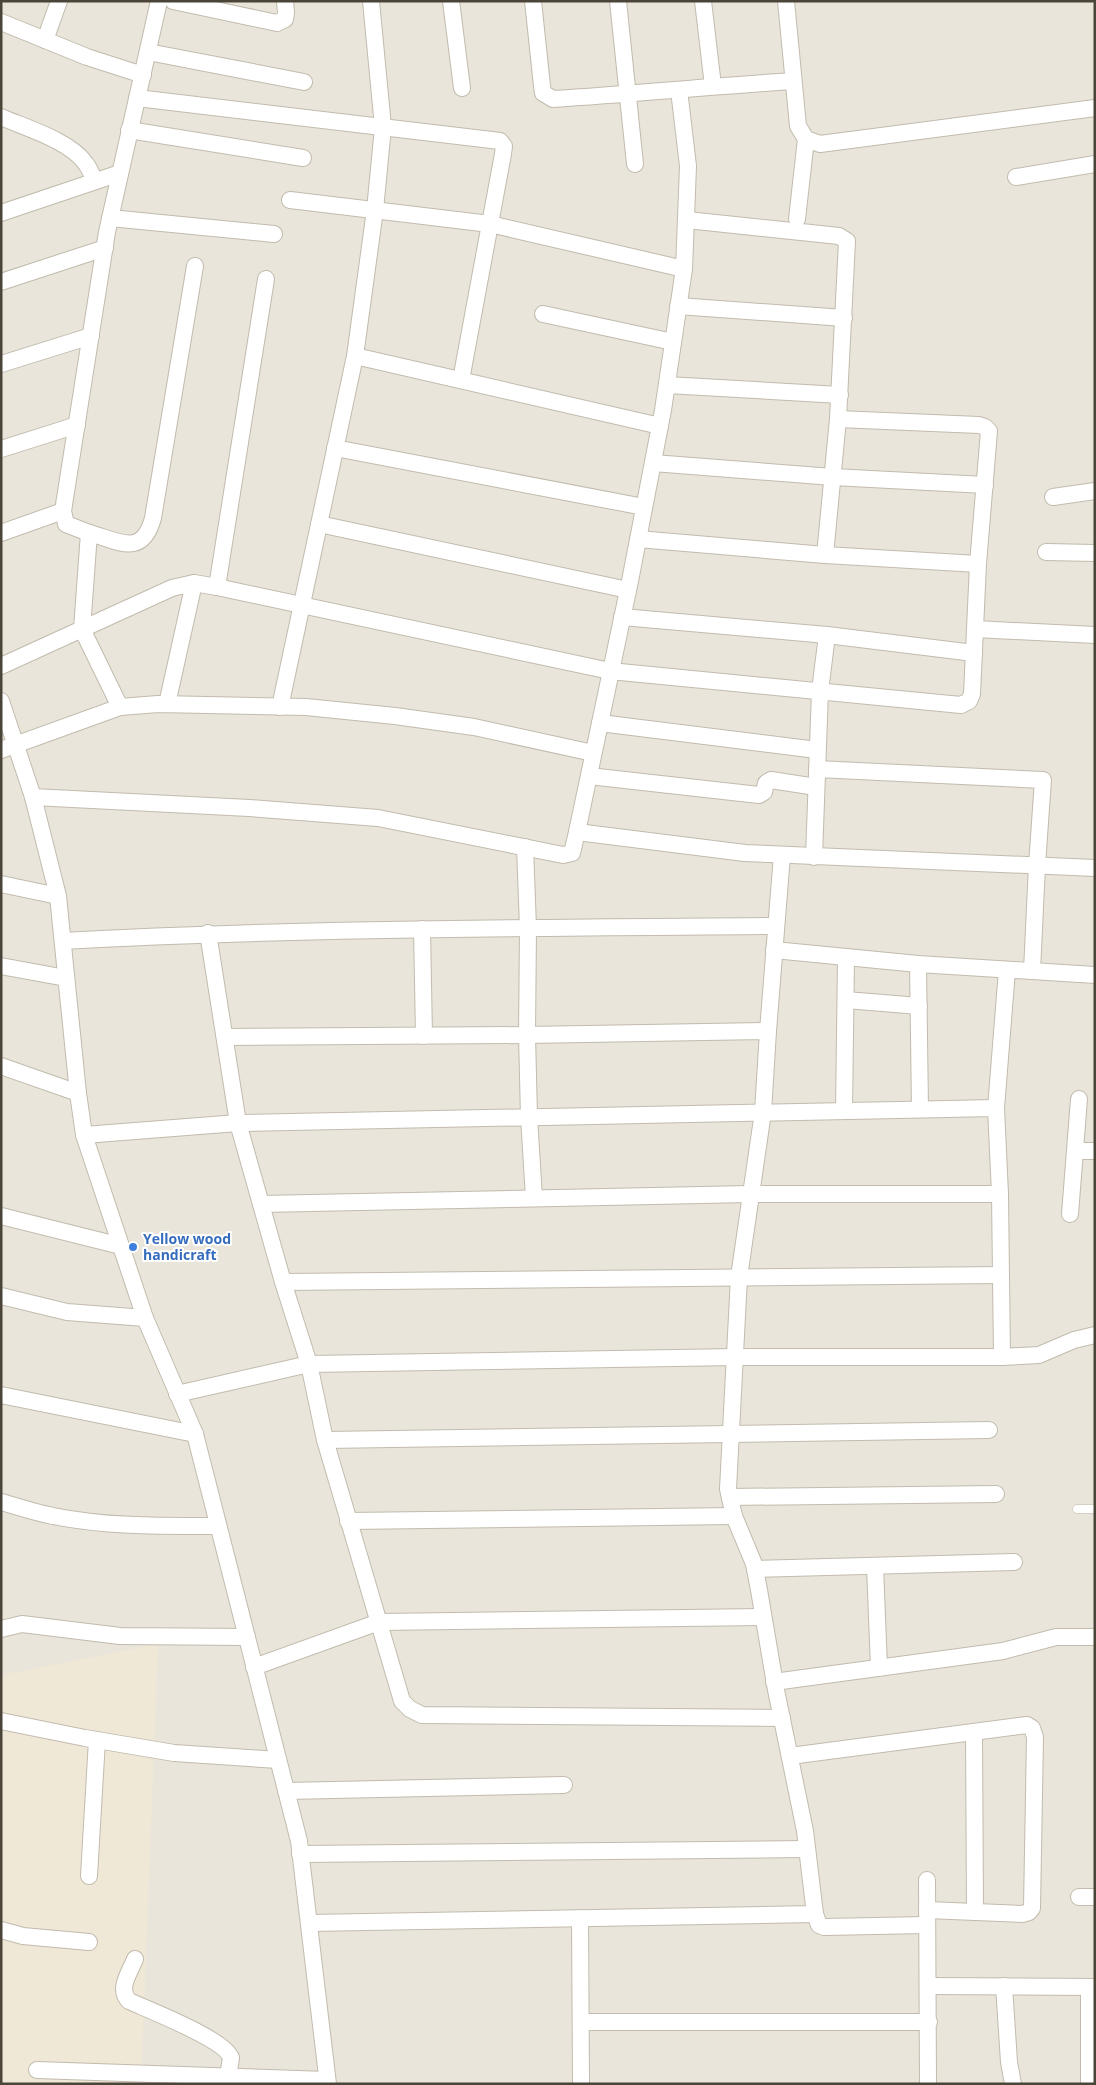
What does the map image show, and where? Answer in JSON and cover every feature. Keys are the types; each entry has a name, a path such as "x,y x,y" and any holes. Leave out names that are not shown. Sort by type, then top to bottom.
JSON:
{"street":[{"path":"45,40 59,1"},
{"path":"159,1 110,218 63,511 66,524 89,533 132,544 142,541 150,532 154,518 196,266"},
{"path":"173,1 277,23 284,19 286,14 285,1"},
{"path":"280,706 354,356 375,210 383,126 371,1"},
{"path":"451,1 462,88"},
{"path":"532,1 543,93 553,99 628,95 713,86 794,81"},
{"path":"618,1 635,164"},
{"path":"703,1 713,86"},
{"path":"786,1 798,126 806,139 797,219"},
{"path":"1,22 87,57 143,75"},
{"path":"148,52 304,82"},
{"path":"33,797 249,808 378,818 568,855 572,853 653,463 667,385 684,268 688,166 680,90"},
{"path":"137,98 500,141 504,146 503,154 461,380"},
{"path":"806,139 820,144 1095,108"},
{"path":"1,117 77,153 87,164 94,181"},
{"path":"129,130 303,158"},
{"path":"1016,177 1095,164"},
{"path":"1,213 120,173"},
{"path":"290,200 490,224 684,268"},
{"path":"110,218 274,234"},
{"path":"687,220 844,238 848,246 840,395 825,555"},
{"path":"1,282 105,248"},
{"path":"217,587 266,279"},
{"path":"678,306 844,318"},
{"path":"543,314 673,342"},
{"path":"1,364 91,336"},
{"path":"354,356 660,426"},
{"path":"667,385 840,395"},
{"path":"1,666 172,588 194,583 303,604 610,671 960,705 969,701 972,694 978,564 989,431 985,427 838,419"},
{"path":"1,449 76,425"},
{"path":"335,448 644,506"},
{"path":"653,463 833,477 985,485"},
{"path":"1053,497 1095,491"},
{"path":"1,533 63,511"},
{"path":"319,524 628,590"},
{"path":"89,533 82,629 120,707"},
{"path":"638,539 825,555 978,564"},
{"path":"1046,552 1095,553"},
{"path":"167,704 194,583"},
{"path":"622,617 827,635 974,653"},
{"path":"975,629 1095,635"},
{"path":"814,856 820,691 827,635"},
{"path":"1,701 9,747 33,797 58,896 84,1135 145,1318 195,1434 286,1792 300,1854 328,2082 228,2076 38,2070"},
{"path":"9,747 120,707 167,704 280,706 395,716 474,727 594,754"},
{"path":"600,723 818,750"},
{"path":"817,769 1043,780 1032,971"},
{"path":"589,776 759,795 764,792 766,783 771,780 816,787"},
{"path":"577,832 745,853 1037,864 1095,868"},
{"path":"525,847 528,928 527,1035 529,1117 534,1198"},
{"path":"782,855 763,1112 739,1278 732,1433 728,1459 728,1489 734,1516 755,1569 774,1682 807,1849 815,1914 818,1925 824,1927 975,1912 1022,1914 1029,1912 1032,1908 1035,1737 1032,1728 1027,1725 790,1756"},
{"path":"1,884 58,896"},
{"path":"63,941 208,933 776,926"},
{"path":"422,929 424,1036"},
{"path":"208,933 226,1037 238,1123 309,1364 324,1440 402,1701 410,1709 422,1715 782,1718"},
{"path":"774,950 918,964 1095,975"},
{"path":"844,1110 846,957"},
{"path":"918,964 920,1109"},
{"path":"1,966 66,978"},
{"path":"1002,1357 1000,1194 996,1108 1007,970"},
{"path":"846,1000 919,1006"},
{"path":"226,1037 768,1031"},
{"path":"1,1066 78,1093"},
{"path":"1070,1214 1079,1099"},
{"path":"84,1135 238,1123 996,1108"},
{"path":"1075,1151 1095,1151"},
{"path":"261,1204 750,1194 1000,1194"},
{"path":"1,1216 121,1246"},
{"path":"284,1282 1001,1275"},
{"path":"1,1296 68,1312 145,1318"},
{"path":"177,1394 309,1364 736,1357 1002,1357 1039,1355 1074,1340 1095,1335"},
{"path":"1,1395 195,1434"},
{"path":"324,1440 989,1430"},
{"path":"730,1497 996,1494"},
{"path":"1,1502 53,1516 102,1523 138,1526 218,1526"},
{"path":"348,1521 734,1516"},
{"path":"755,1569 1014,1562"},
{"path":"875,1566 879,1668"},
{"path":"254,1667 379,1622 763,1617"},
{"path":"1,1629 22,1624 120,1636 247,1637"},
{"path":"774,1682 1003,1651 1056,1637 1095,1637"},
{"path":"1,1721 97,1740 174,1752 278,1760"},
{"path":"974,1732 975,1912"},
{"path":"89,1876 97,1740"},
{"path":"286,1792 564,1785"},
{"path":"300,1854 807,1849"},
{"path":"927,1880 928,2084"},
{"path":"308,1923 815,1914"},
{"path":"580,1918 582,2081"},
{"path":"1,1930 23,1936 89,1942"},
{"path":"135,1959 124,1986 125,1997 202,2034 224,2047 231,2058 228,2076"},
{"path":"928,1986 1092,1987 1089,2084"},
{"path":"1004,1986 1009,2062 1013,2084"},
{"path":"581,2022 928,2022"}],"lane":[{"path":"1077,1509 1095,1509"}],"shaded area":[{"path":"1,1 1095,1 1095,2084 1,2084"},
{"path":"158,1644 141,2084 1,2084 1,1675"}],"place":[{"name":"Yellow wood handicraft","path":"133,1247"}]}
